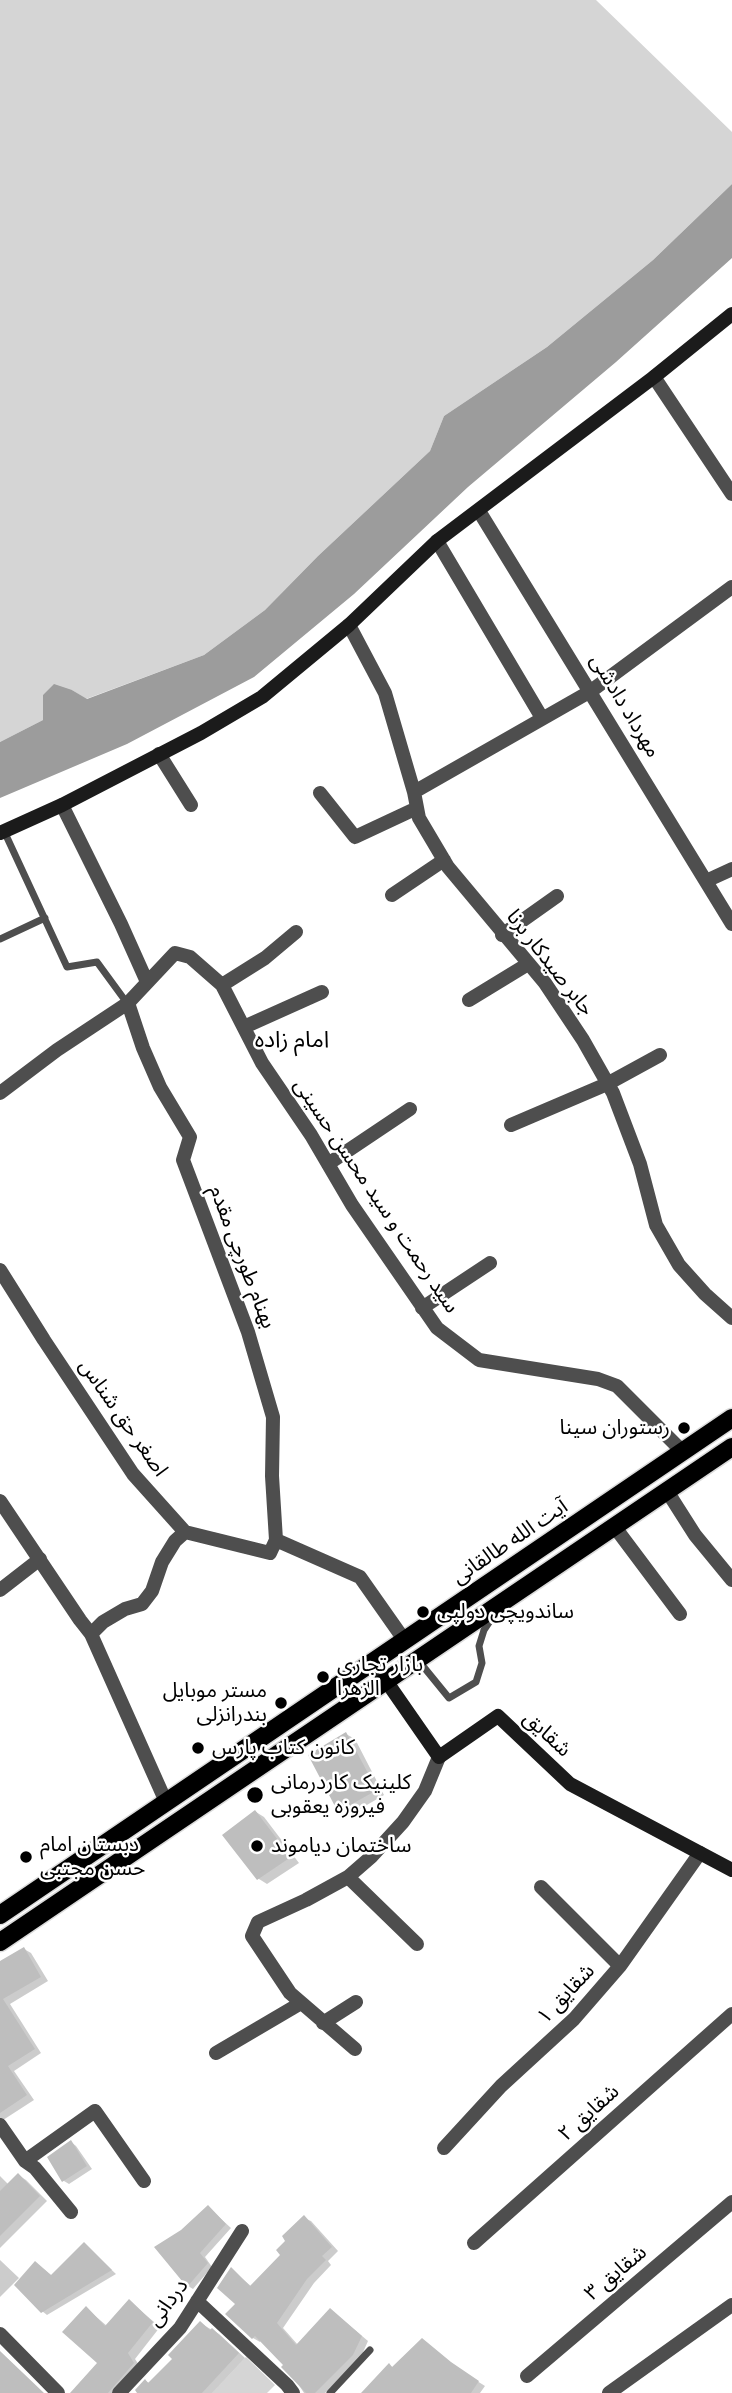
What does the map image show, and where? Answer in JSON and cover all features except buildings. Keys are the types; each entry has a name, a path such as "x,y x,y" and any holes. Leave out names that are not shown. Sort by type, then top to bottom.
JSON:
{"main road":[{"name":"آیت الله طالقانی","path":"0,1915 732,1418"},
{"path":"0,1942 732,1447"},
{"path":"405,1641 418,1659"}],"street":[{"path":"2,832 62,805 262,697 349,625 436,541 654,377 732,314"},
{"path":"654,377 732,494"},
{"name":"مهرداد دادشی","path":"479,511 732,924"},
{"path":"436,541 542,718"},
{"path":"414,792 591,691 732,587"},
{"name":"جابر صیدکار برنا","path":"349,625 385,693 419,818 444,860 502,934 545,983 577,1032 607,1084 640,1164 656,1225 679,1265 705,1294 732,1318"},
{"path":"159,754 191,805"},
{"path":"320,793 355,837 417,808"},
{"path":"62,805 147,982"},
{"path":"392,895 444,860"},
{"path":"706,881 732,869"},
{"path":"502,934 557,896"},
{"path":"222,985 265,958 296,932"},
{"name":"سید رحمت و سید محسن حسینی","path":"0,1093 57,1050 128,1003 175,953 190,957 222,985 262,1063 352,1205 437,1328 479,1360 598,1379 617,1387 683,1452"},
{"path":"470,1000 528,964"},
{"path":"244,1027 322,992"},
{"name":"بهنام طورچی مقدم","path":"128,1003 160,1087 190,1137 183,1160 248,1332 273,1417 275,1540"},
{"path":"511,1125 607,1084 660,1055"},
{"path":"328,1164 410,1108"},
{"path":"422,1308 490,1263"},
{"name":"اصغر حق شناس","path":"0,1270 133,1474 185,1532"},
{"path":"667,1491 695,1535 732,1580"},
{"path":"0,1500 91,1634 166,1802"},
{"path":"614,1526 680,1614"},
{"path":"91,1634 103,1622 125,1609 142,1604 152,1591 162,1562 175,1541 185,1532 270,1553 275,1540 360,1577 405,1641"},
{"path":"0,1590 40,1559"},
{"path":"355,2049 290,1993 252,1936 258,1922 348,1877 371,1857 403,1822 425,1791 439,1757 373,1662"},
{"name":"شقایق","path":"439,1757 498,1716 570,1784 732,1870"},
{"name":"شقایق ۱","path":"444,2148 501,2086 574,2019 620,1966 700,1853"},
{"path":"348,1877 417,1944"},
{"path":"541,1887 620,1966"},
{"path":"323,2023 356,2002"},
{"path":"216,2053 301,2003"},
{"name":"شقایق ۲","path":"474,2243 732,2014"},
{"path":"25,2161 95,2111 144,2181"},
{"path":"0,2125 25,2161 35,2168 71,2212"},
{"name":"شقایق ۳","path":"527,2376 732,2202"},
{"name":"دردانی","path":"119,2393 180,2328 242,2231"},
{"path":"197,2301 287,2390"},
{"path":"613,2392 732,2305"},
{"path":"0,2334 58,2393"}],"lane":[{"path":"2,832 67,967 97,961 128,1003"},
{"path":"0,939 45,918"},
{"path":"418,1659 449,1698 476,1682 482,1663 479,1646 484,1630 498,1605"},
{"path":"330,2393 370,2350"}],"shaded area":[{"path":"0,0 596,0 732,132 732,184 653,260 547,347 444,416 430,451 318,556 265,610 204,655 86,699 72,690 43,695 43,720 0,742"},
{"path":"732,184 732,258 616,362 468,487 354,594 254,677 127,744 0,798 0,742 43,720 43,695 54,684 87,699 204,655 265,610 318,556 430,451 444,416 547,347 653,260"},
{"path":"246,2357 275,2385 267,2393 212,2393"}],"place":[{"name":"رستوران سینا","path":"684,1428"},
{"name":"ساندویچی دولپی","path":"423,1612"},
{"name":"بازار تجاری الزهرا","path":"323,1677"},
{"name":"مستر موبایل بندرانزلی","path":"281,1703"},
{"name":"کانون کتاب پارس","path":"198,1748"},
{"name":"کلینیک کاردرمانی فیروزه یعقوبی","path":"255,1795"},
{"name":"ساختمان دیاموند","path":"257,1846"},
{"name":"دبستان امام حسن مجتبی","path":"26,1857"}],"district":[{"name":"امام زاده","path":"292,1040"}]}
